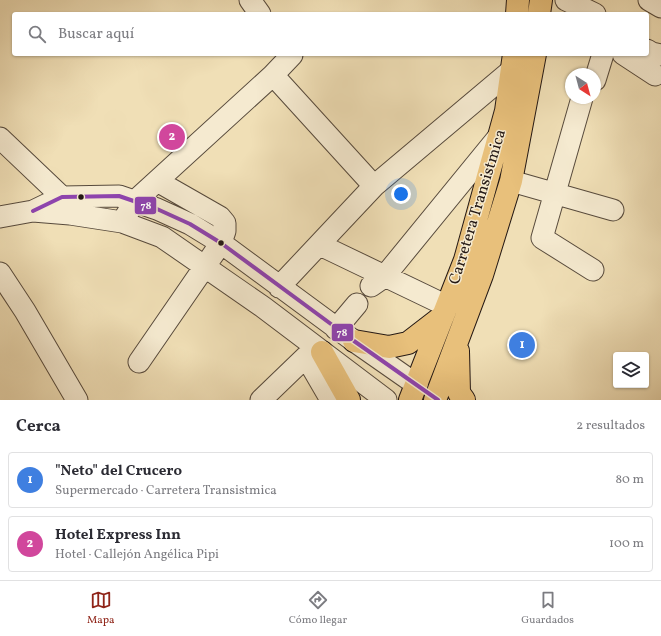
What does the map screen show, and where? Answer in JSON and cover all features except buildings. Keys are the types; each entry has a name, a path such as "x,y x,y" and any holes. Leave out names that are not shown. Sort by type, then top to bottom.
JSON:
{"main road":[{"path":"517,12 518,0"},
{"path":"539,12 541,0"},
{"name":"Carretera Transistmica","path":"413,392 465,260 510,135 534,56"},
{"name":"Carretera Transistmica","path":"436,399 482,275 511,181 510,135 514,62"},
{"path":"354,341 389,347 408,343 445,311"},
{"path":"458,339 459,393 464,400"},
{"path":"315,352 349,400"},
{"path":"413,392 436,399"}],"street":[{"path":"544,0 559,12"},
{"path":"566,0 590,12"},
{"path":"649,0 661,7"},
{"path":"649,51 661,55"},
{"path":"122,222 135,201 292,56"},
{"path":"599,68 602,56"},
{"path":"626,56 655,75"},
{"path":"279,287 374,186 514,62"},
{"path":"273,75 374,186"},
{"path":"580,104 542,238 593,270"},
{"path":"378,281 510,135"},
{"path":"0,138 66,205 162,236 206,266 315,352 386,400"},
{"path":"139,362 221,244 225,231 225,223 220,217 157,180"},
{"path":"511,181 613,210"},
{"path":"0,217 119,196 157,209 190,224 221,244 354,341 413,392"},
{"path":"320,245 378,281 445,311"},
{"path":"0,274 25,311 77,400"},
{"path":"336,329 357,304"},
{"path":"261,400 315,352"},
{"path":"315,352 331,400"}],"transit line":[{"name":"78","path":"33,211 62,197 119,196 157,209 190,224 221,243 354,341 438,400"}],"place":[{"name":"Hotel Express Inn","path":"172,137"},
{"name":"\"Neto\" del Crucero","path":"522,345"}]}
